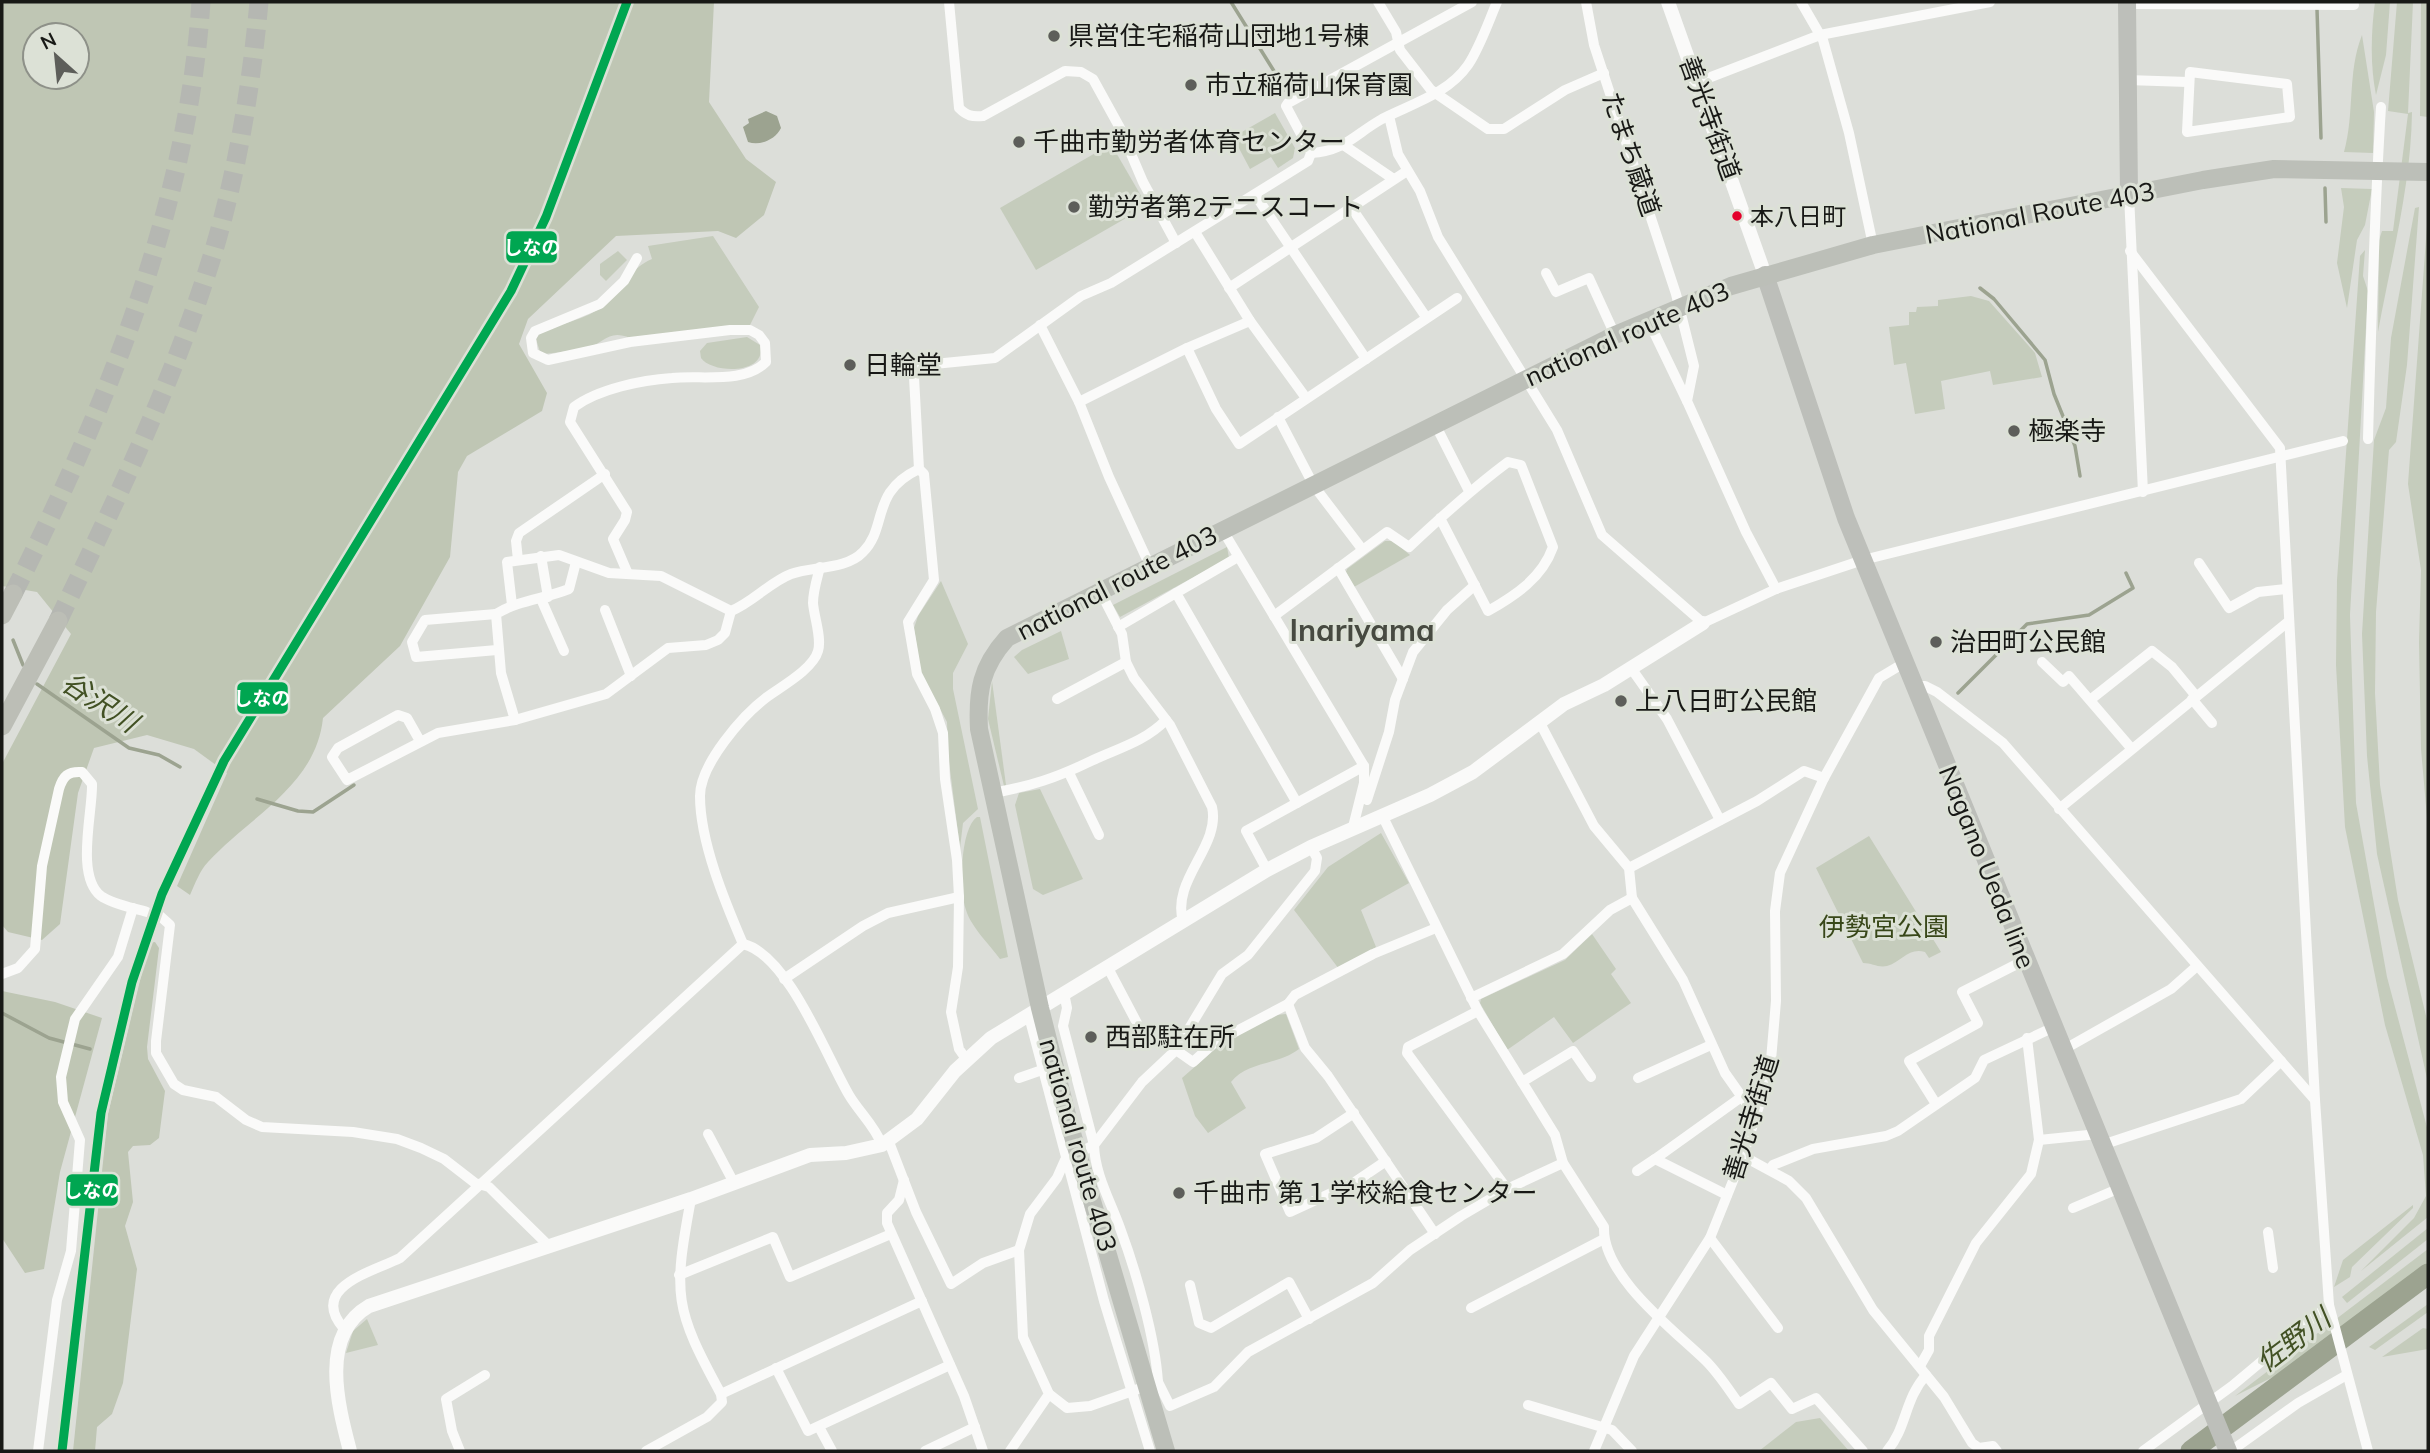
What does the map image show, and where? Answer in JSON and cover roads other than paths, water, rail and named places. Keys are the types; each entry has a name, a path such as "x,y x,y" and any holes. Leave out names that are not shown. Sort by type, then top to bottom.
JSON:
{"highway":[{"name":"National Route 403","path":"1765,275 1873,245 2274,169 2376,170"},
{"path":"2376,170 2428,172"},
{"name":"national route 403","path":"1166,1451 1079,1153 1040,1008 979,729 978,697 982,675 992,655 1007,638 1615,335 1679,306 1765,275"},
{"path":"2,615 13,594"},
{"path":"2,726 58,621"}],"main road":[{"path":"2127,3 2129,195"},
{"name":"Nagano Ueda line","path":"1765,275 1846,518 2025,960 2229,1450"}],"street":[{"path":"949,2 959,108 965,114 983,116 1065,71 1081,72 1093,79 1120,128 1143,182 1177,243"},
{"path":"1378,2 1400,50 1431,90 1479,125 1504,129 1565,90 1604,73"},
{"path":"966,1059 959,1049 951,1012 958,967 959,897 957,860 945,779 943,733 935,709 917,674 908,622 934,580 924,474 919,469 914,377 924,365 995,358 1081,296 1111,283 1256,196 1308,161 1311,153 1286,106 1288,103 1472,2"},
{"path":"1311,153 1345,146 1389,116 1436,93 1467,67 1497,2"},
{"name":"たまち蔵道","path":"1586,2 1604,73 1643,188 1695,366 1687,401"},
{"name":"善光寺街道","path":"1668,2 1765,275"},
{"path":"1801,2 1820,34 1849,133 1873,245"},
{"path":"1698,82 1820,34 1990,2"},
{"path":"2127,3 2354,5"},
{"path":"2190,72 2287,84 2290,117 2187,132 2188,82 2190,72"},
{"path":"2127,79 2188,82"},
{"path":"2368,439 2375,292 2372,245 2381,107"},
{"path":"1389,116 1398,154 1420,191 1438,237 1557,430 1602,535 1609,544 1677,597 1703,623"},
{"path":"1345,146 1392,178"},
{"path":"1229,288 1406,171"},
{"path":"2129,195 2143,492"},
{"path":"1256,196 1366,359"},
{"path":"1351,207 1426,317"},
{"path":"1195,232 1250,321 1306,398"},
{"path":"2130,251 2280,448 2315,1100 2329,1306 2368,1451"},
{"path":"628,574 613,539 625,520 626,512 605,474 569,422 570,414 578,404 634,384 670,378 750,374 766,362 765,343 760,335 750,330 630,342 548,360 533,353 530,346 535,331 600,304 624,281 637,258"},
{"path":"1546,273 1556,292 1589,278 1615,335"},
{"path":"1186,348 1216,409 1239,444 1457,298"},
{"path":"1648,320 1746,532 1776,589"},
{"path":"1079,402 1186,348 1250,321"},
{"path":"1040,325 1079,402 1109,477 1150,566"},
{"path":"1278,417 1314,486 1363,549"},
{"path":"1435,424 1469,491"},
{"path":"350,1451 337,1362 344,1329 356,1314 369,1306 691,1199 810,1155 846,1153 885,1143 917,1119 966,1059 991,1038 1267,870 1357,825 1430,795 1473,772 1564,704 1632,668 1703,623 1776,589 1863,560 2343,441"},
{"path":"1274,616 1387,531 1409,547 1440,518 1469,491 1508,462 1521,465 1553,547 1548,560 1520,593 1488,611 1440,518"},
{"path":"512,605 507,562 559,555 608,573 661,576 731,611 749,604 789,575 851,560 863,552 870,541 883,502 907,475 919,469"},
{"path":"518,561 516,541 519,533 605,474"},
{"path":"1222,529 1364,766 1357,825"},
{"path":"541,556 544,598 564,651"},
{"path":"1118,626 1238,557"},
{"path":"497,650 416,657 412,642 425,620 496,614 512,605 569,589 576,562"},
{"path":"2199,562 2228,608 2258,592 2286,589"},
{"path":"743,944 725,900 699,794 730,733 755,706 812,662 819,650 813,592 821,567"},
{"path":"1338,568 1403,679"},
{"path":"1357,825 1413,652 1447,610 1475,585"},
{"path":"1100,591 1118,626 1126,662 1134,678 1166,719 1213,814 1202,856 1182,890 1179,908 1182,921"},
{"path":"1177,593 1297,803"},
{"path":"606,610 631,676"},
{"path":"420,741 407,718 398,715 338,748 332,757 347,780 438,733 515,720 606,694 668,648 706,645 718,640 725,632 731,611"},
{"path":"496,614 497,650 515,720"},
{"path":"2059,808 2289,621"},
{"path":"2090,701 2152,651 2172,667 2212,723"},
{"path":"1057,699 1126,662"},
{"path":"2042,662 2063,682 2069,676 2132,748"},
{"name":"善光寺街道","path":"1594,1451 1634,1356 1710,1238 1744,1156 1770,1072 1774,1036 1775,911 1780,873 1824,778 1879,678 1904,663"},
{"path":"1632,668 1667,719 1720,820"},
{"path":"1913,686 1925,686 1937,692 2003,743 2315,1100"},
{"path":"993,793 1043,783 1069,773 1152,735 1166,719"},
{"path":"1539,721 1594,826 1629,868 1632,898 1683,980 1711,1045 1740,1098 1756,1117"},
{"path":"1267,870 1246,831 1364,766"},
{"path":"1629,868 1720,820 1804,771 1824,778"},
{"path":"2,974 18,968 35,949 42,866 59,789 68,774 82,772 92,784 87,852 92,882 100,895 148,912"},
{"path":"1069,773 1099,835"},
{"path":"1382,815 1478,1011 1555,1135 1563,1163 1604,1227 1604,1239 1616,1266 1651,1313 1709,1364 1739,1404 1772,1383 1792,1409 1816,1398 1863,1451"},
{"path":"1146,1385 1090,1406 1067,1408 1049,1394 1023,1337 1019,1250 1030,1214 1079,1153 1142,1082 1176,1049 1222,974 1248,955 1315,871 1317,858 1311,847"},
{"path":"784,979 863,926 888,913 959,897"},
{"path":"1471,998 1563,954 1610,910 1632,898"},
{"path":"38,1451 57,1300 71,1251 80,1140 60,1090 66,1050 82,1006 118,957 133,908"},
{"path":"160,916 170,925 156,1054 174,1084 183,1090 216,1097 246,1120 262,1127 323,1129 397,1139 444,1159 475,1183 489,1187 550,1246"},
{"path":"1176,1049 1193,1062 1214,1043 1288,1003 1296,995 1373,954 1436,928"},
{"path":"743,944 753,946 784,979 814,1025 850,1097 885,1143 951,1284 983,1263 1019,1250"},
{"path":"344,1329 334,1318 339,1290 349,1279 400,1258 743,944"},
{"path":"1936,1104 1909,1061 1978,1023 1962,992 2025,960"},
{"path":"2063,1050 2171,989 2197,966"},
{"path":"1107,967 1137,1023"},
{"path":"1064,993 1067,1008 1063,1026 1079,1153"},
{"path":"1288,1003 1305,1048 1354,1114 1435,1234"},
{"path":"1478,1011 1408,1047 1407,1053 1507,1189"},
{"path":"1031,1024 1042,1070 1079,1153"},
{"path":"1770,1170 1773,1164 1813,1149 1886,1136 1975,1078 1984,1060 2054,1027"},
{"path":"1887,1451 1899,1434 1910,1397 1923,1371 1929,1350 1929,1336 1976,1243 2031,1174 2039,1140 2027,1038"},
{"path":"1639,1078 1711,1045"},
{"path":"1522,1082 1573,1051 1591,1077"},
{"path":"2039,1140 2100,1139 2241,1100 2281,1061"},
{"path":"1019,1078 1042,1070"},
{"path":"1637,1171 1740,1098"},
{"path":"1354,1114 1316,1138 1265,1154 1290,1212 1354,1182 1386,1161"},
{"path":"708,1134 734,1183"},
{"path":"1744,1156 1789,1181 1807,1198 1873,1310 1923,1371 1972,1443 1979,1448 1993,1446 1997,1451"},
{"path":"1655,1159 1727,1195"},
{"path":"1146,1385 1170,1406 1214,1387 1248,1352 1373,1283 1410,1250 1507,1189 1563,1163"},
{"path":"904,1180 899,1200 887,1213 891,1234 950,1365 983,1451"},
{"path":"2073,1208 2120,1188"},
{"path":"646,1451 719,1409 721,1394 686,1326 678,1291 691,1199"},
{"path":"2268,1232 2273,1268"},
{"path":"679,1275 773,1237 790,1277 891,1234"},
{"path":"1710,1238 1779,1328"},
{"path":"1471,1308 1604,1239"},
{"path":"1190,1285 1199,1323 1211,1328 1289,1282 1308,1319"},
{"path":"721,1394 922,1301"},
{"path":"2143,1451 2209,1404 2329,1306"},
{"path":"776,1368 808,1431 950,1365"},
{"path":"2229,1450 2345,1373"},
{"path":"460,1451 452,1431 446,1399 485,1375"},
{"path":"1146,1385 1150,1451"},
{"path":"1010,1451 1049,1394"},
{"path":"1528,1405 1612,1430 1632,1451"},
{"path":"819,1427 832,1451"},
{"path":"925,1451 975,1427"}],"waterway":[{"path":"1231,2 1287,92"},
{"path":"2317,9 2321,138"},
{"path":"2325,188 2326,222"},
{"path":"1980,288 1994,299 2045,360 2054,394 2075,446 2080,476"},
{"path":"1958,693 2027,624 2089,615 2133,588 2126,573"},
{"name":"谷沢川","path":"13,640 23,665"},
{"name":"谷沢川","path":"37,684 129,748 159,755 180,767"},
{"name":"谷沢川","path":"257,799 298,811 313,812 354,785"},
{"path":"2,1013 49,1038 90,1049"},
{"name":"佐野川","path":"2191,1451 2428,1274"}],"tunnel":[{"path":"13,594 80,452 137,307 179,157 193,80 201,2"},
{"path":"58,621 160,400 210,263 228,199 241,134 259,2"}],"place":[{"name":"県営住宅稲荷山団地1号棟","path":"1054,36"},
{"name":"市立稲荷山保育園","path":"1191,85"},
{"name":"千曲市勤労者体育センター","path":"1019,142"},
{"name":"勤労者第2テニスコート","path":"1074,207"},
{"name":"本八日町","path":"1737,216"},
{"name":"日輪堂","path":"850,365"},
{"name":"極楽寺","path":"2014,431"},
{"name":"治田町公民館","path":"1936,642"},
{"name":"上八日町公民館","path":"1621,701"},
{"name":"西部駐在所","path":"1091,1037"},
{"name":"千曲市 第１学校給食センター","path":"1179,1193"}],"district":[{"name":"Inariyama","path":"1362,631"}],"park label":[{"name":"伊勢宮公園","path":"1884,927"}]}
